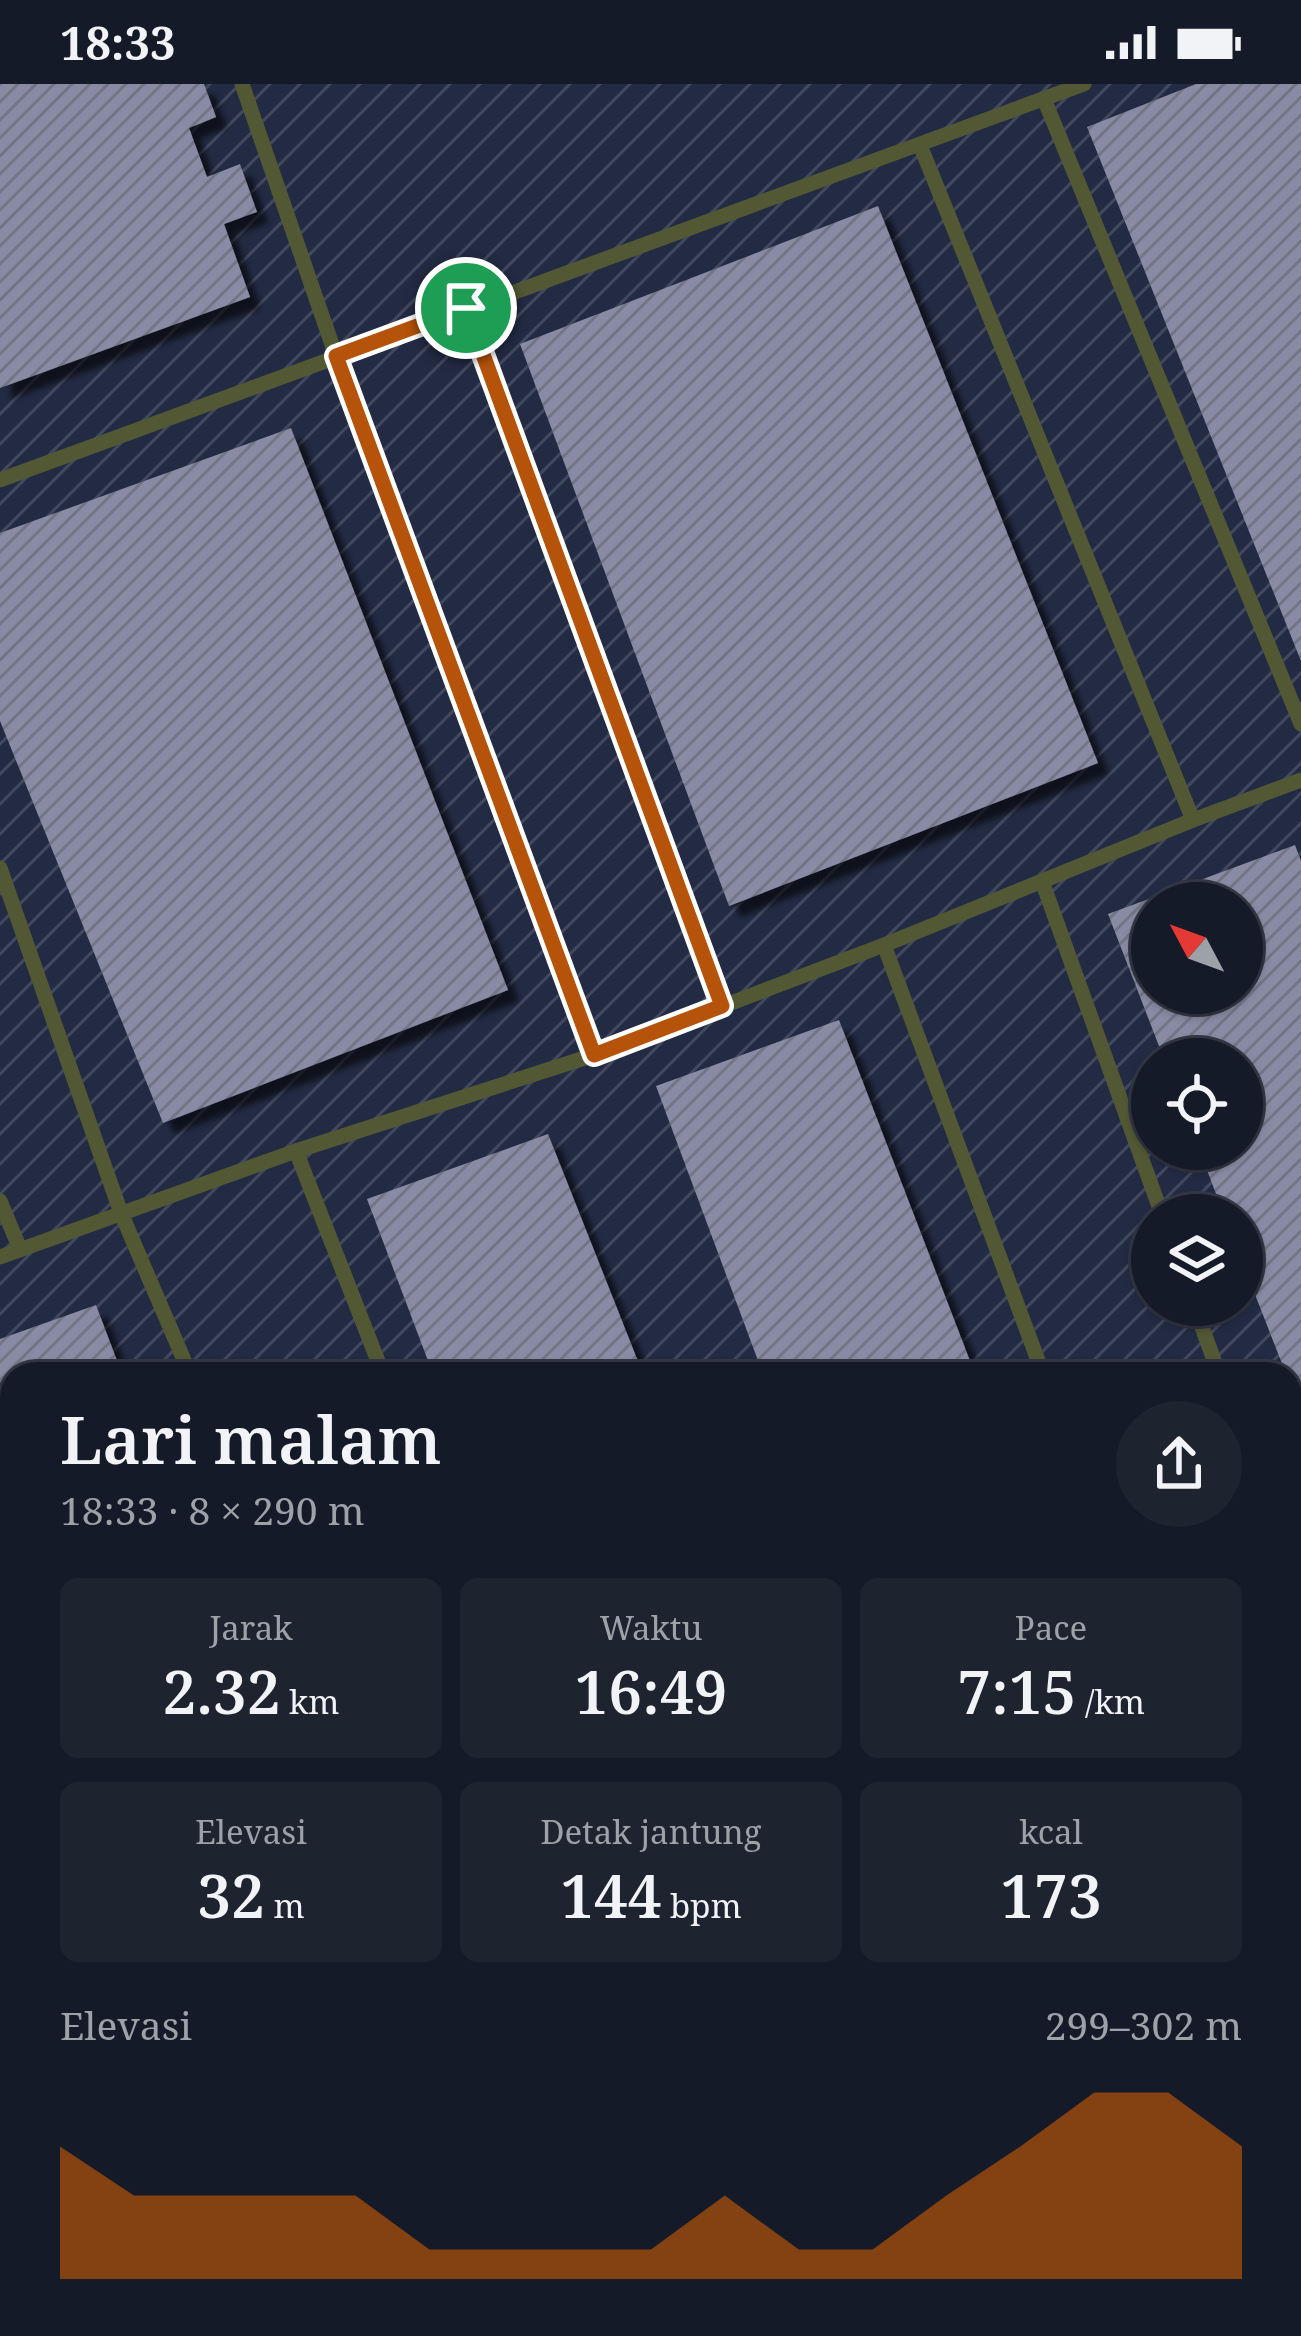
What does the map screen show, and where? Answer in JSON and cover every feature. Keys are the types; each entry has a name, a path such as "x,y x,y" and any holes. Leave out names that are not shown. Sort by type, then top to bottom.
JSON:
{"lane":[{"path":"242,84 336,356 594,1055"},
{"path":"0,480 1084,84"},
{"path":"1044,99 1301,724"},
{"path":"920,146 1193,820"},
{"path":"466,308 722,1006"},
{"path":"0,1257 296,1151 594,1055 1301,780"},
{"path":"0,868 121,1213 185,1362"},
{"path":"1042,881 1154,1194"},
{"path":"884,945 1039,1362"},
{"path":"296,1151 377,1362"},
{"path":"0,1201 20,1249"},
{"path":"1202,1326 1215,1362"}],"shaded area":[{"path":"0,84 1301,84 1301,1362 0,1362"}],"building":[{"path":"0,84 204,84 216,117 189,128 207,177 240,164 257,212 224,224 250,297 0,388"},
{"path":"1196,84 1301,84 1301,661 1087,127"},
{"path":"878,206 1098,763 729,906 520,344"},
{"path":"291,428 508,990 163,1123 0,721 0,533"},
{"path":"1295,845 1301,861 1301,1362 1281,1362 1263,1315 1263,1194 1216,1194 1207,1170 1263,1170 1263,1038 1156,1038 1147,1014 1263,1014 1263,882 1195,882"},
{"path":"1131,906 1131,974 1108,914"},
{"path":"839,1020 970,1362 759,1362 656,1086"},
{"path":"548,1134 638,1362 428,1362 367,1199"},
{"path":"96,1305 117,1362 0,1362 0,1339"}],"route":[{"path":"466,308 722,1006 594,1055 336,356 466,308"}]}
